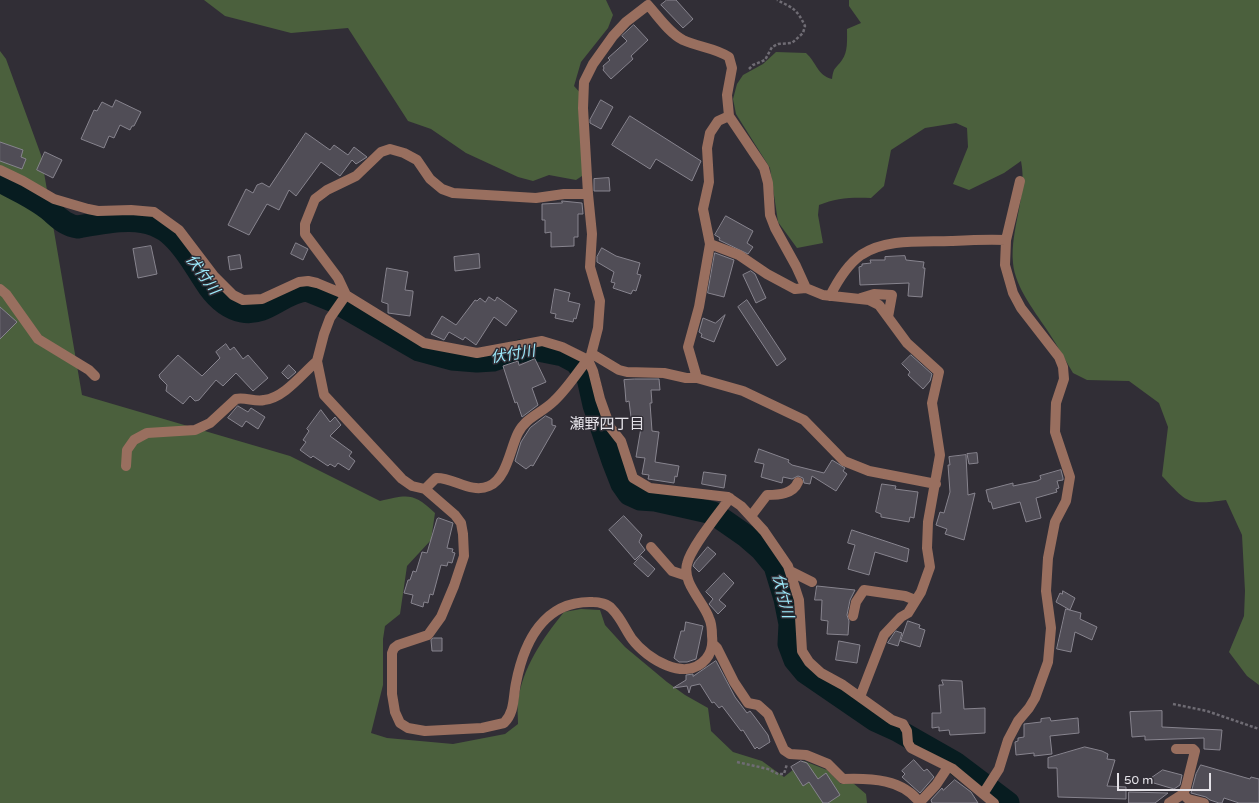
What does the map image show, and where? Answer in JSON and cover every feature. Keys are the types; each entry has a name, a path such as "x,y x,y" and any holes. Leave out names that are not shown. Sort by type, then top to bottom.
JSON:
{"street":[{"path":"425,489 436,478 444,477 470,487 480,488 493,484 502,472 517,434 523,425 531,416 554,401 585,364 598,328 600,301 590,267 592,234 583,108 584,82 593,64 613,36 626,22 648,5 668,28 682,39 723,53 729,57 732,68 727,95 729,116 764,168 768,183 770,215 775,228 796,266 806,288"},
{"path":"697,378 688,347 699,307 710,244 704,209 708,182 707,148 710,133 718,121 729,116"},
{"path":"344,298 338,278 305,234 305,224 315,199 327,190 356,176 380,152 390,149 404,153 417,160 430,179 442,189 453,193 536,198 564,194 588,194"},
{"path":"0,170 54,199 88,209 98,211 131,210 154,212 180,230 214,276 234,296 243,300 262,299 299,282 308,281 317,283 424,343 476,353 542,341 562,347 593,371 600,399 610,427 621,441 633,478 650,488 728,497 751,516 774,545 790,571 799,600 802,651 809,662 892,720 903,724 908,731 908,743 911,748 953,769 984,793 994,803"},
{"path":"984,793 999,769 1008,740 1018,721 1029,708 1034,698 1048,662 1051,628 1046,590 1048,558 1055,522 1066,501 1070,477 1055,432 1056,404 1064,379 1063,367 1059,357 1028,319 1013,293 1005,265 1006,240 1020,181"},
{"path":"830,296 838,281 849,267 861,256 877,248 919,242 1006,240"},
{"path":"710,244 739,255 786,285 795,289 806,288 830,296 869,300 879,305 912,348 939,372 932,403 940,455 937,466 936,484 930,504 928,522 927,548 930,567 922,592 915,600 908,613 897,620 884,635 860,697"},
{"path":"0,289 6,294 38,339 89,370 95,376"},
{"path":"860,299 874,294 892,295 888,317"},
{"path":"344,298 335,309 324,334 317,361 324,394 402,479 412,486 425,489 455,515 461,523 464,539 464,556 454,586 441,617 428,635 398,645 392,653 392,694 395,712 400,723 408,728 425,732 482,728 504,723 511,713 517,677 532,637 543,622 555,610 568,605 592,602 601,603 611,608 633,640 652,657 675,669 689,670 699,666 707,658 713,644 710,618 687,576 687,563 730,498"},
{"path":"585,364 599,356 612,366 627,372 664,373 686,378 697,378 743,391 804,420 844,461 869,471 936,484"},
{"path":"126,466 127,450 134,440 147,433 195,430 210,423 236,399 264,400 279,395 317,361"},
{"path":"751,516 767,495 791,492 795,489 798,482"},
{"path":"651,547 672,571 687,576"},
{"path":"790,571 812,582"},
{"path":"853,616 856,602 864,590 905,596 915,600"},
{"path":"713,644 717,648 734,682 748,703 758,705 768,714 784,750 790,754 806,755 818,759 828,764 844,779 874,779 890,782 903,787 920,803 936,786 948,766"},
{"path":"1169,803 1183,794 1195,751 1193,749 1176,749"},
{"path":"1183,794 1188,799 1204,803"}],"path":[{"path":"749,69 753,65 765,60 772,47 778,44 792,43 803,33 805,26 799,14 789,5 777,0"},
{"path":"1172,704 1207,711 1259,729"},
{"path":"737,762 768,769 778,774 784,774 790,754"}],"green space":[{"path":"204,0 606,0 613,15 608,28 581,62 574,86 584,97 588,172 576,180 549,175 533,181 518,177 466,153 431,129 408,121 348,28 291,33 225,16"},
{"path":"849,0 1259,0 1259,685 1247,676 1229,652 1244,616 1245,591 1242,535 1226,500 1196,502 1190,500 1178,492 1162,476 1168,427 1159,403 1129,381 1087,380 1073,373 1022,291 1013,263 1014,237 1022,187 1023,174 1021,161 1004,173 969,190 953,184 968,147 967,128 956,123 925,128 891,150 884,186 871,198 844,198 819,205 818,215 823,243 797,248 778,222 770,168 736,114 733,99 737,84 743,75 763,64 776,52 806,53 823,75 832,79 834,70 844,57 847,46 847,29 861,23 849,6"},
{"path":"0,51 6,59 41,155 82,395 290,456 380,501 397,497 415,498 435,513 431,540 407,566 400,614 385,626 383,639 383,685 371,733 387,738 453,744 505,734 518,724 518,702 524,677 541,643 556,622 564,612 581,609 600,610 605,625 625,647 667,682 685,695 708,708 711,731 733,752 762,761 784,777 804,761 827,770 841,784 853,783 866,794 867,803 0,803"}],"building":[{"path":"667,0 676,0 693,19 683,28 661,5"},
{"path":"634,25 648,40 631,56 633,59 611,79 603,70 603,66 610,60 608,58 627,41 622,36"},
{"path":"116,100 141,112 134,126 132,126 130,130 120,125 114,138 109,136 104,148 81,139 94,110 97,111 102,102 112,107"},
{"path":"601,100 613,107 601,129 590,123 590,120"},
{"path":"630,116 701,161 692,181 656,159 650,169 612,145"},
{"path":"306,133 330,150 334,145 348,155 354,147 367,157 356,164 352,160 340,176 321,162 296,196 289,190 279,210 267,204 249,235 228,225 246,189 253,193 257,185 262,183 269,187"},
{"path":"0,142 23,150 21,157 26,159 22,169 0,161"},
{"path":"45,152 62,160 53,178 37,170"},
{"path":"609,178 610,191 594,191 594,179"},
{"path":"562,201 582,203 583,214 578,214 578,237 574,237 574,246 551,247 551,232 545,233 545,220 542,220 542,204 562,203"},
{"path":"726,216 753,231 747,243 753,247 748,254 719,240 720,238 715,235"},
{"path":"296,243 308,249 303,260 291,254"},
{"path":"151,246 157,274 138,278 133,249"},
{"path":"602,248 616,256 640,263 637,274 641,275 636,291 633,290 631,294 613,288 615,283 611,282 614,272 597,262 597,257"},
{"path":"715,253 734,260 724,297 708,293"},
{"path":"479,254 480,268 455,271 454,257"},
{"path":"240,255 242,268 230,270 228,257"},
{"path":"905,256 906,260 924,262 923,268 925,268 922,297 908,296 909,283 860,285 859,267 862,266 862,264 871,263 870,260 885,260 885,257"},
{"path":"387,268 408,272 405,290 413,291 410,316 388,313 388,304 382,302"},
{"path":"751,271 755,274 766,298 756,303 743,275"},
{"path":"555,289 570,293 568,301 580,304 576,319 574,318 573,322 555,318 556,314 551,313"},
{"path":"489,297 495,301 497,297 517,311 506,326 494,317 476,345 465,337 463,340 449,332 444,340 431,334 442,316 456,325 475,300 477,301 480,298 485,302"},
{"path":"747,300 786,359 777,366 738,307"},
{"path":"0,307 17,322 0,339"},
{"path":"725,315 714,342 701,337 702,334 699,332 703,318 715,323"},
{"path":"226,344 230,350 234,347 243,359 248,355 268,378 253,391 236,373 223,386 216,380 199,400 195,401 190,396 183,404 166,391 167,385 159,375 178,355 202,376 220,358 216,352"},
{"path":"911,355 932,374 930,381 923,389 908,375 910,372 902,364"},
{"path":"535,359 546,382 532,388 538,405 522,417 517,402 515,403 503,366 518,361 519,365"},
{"path":"289,365 296,372 288,379 282,373"},
{"path":"659,379 660,390 651,390 652,403 650,403 652,431 659,432 655,462 679,466 674,483 648,479 649,475 642,474 645,458 636,457 643,416 631,417 629,401 626,402 624,380"},
{"path":"238,406 248,412 251,408 265,417 258,429 246,421 242,427 228,418"},
{"path":"321,410 330,422 335,417 341,425 330,436 352,452 349,456 355,461 349,470 338,463 335,467 330,464 328,466 313,456 311,458 300,450 306,442 303,440 309,431 307,429"},
{"path":"546,416 552,419 552,425 556,426 533,466 531,465 526,469 515,461 521,442 530,428"},
{"path":"759,449 789,460 788,462 792,465 824,473 832,460 845,468 843,471 847,474 836,491 812,476 810,484 804,483 803,478 798,476 792,479 783,477 782,483 761,477 764,464 755,462"},
{"path":"977,453 978,463 969,464 967,454"},
{"path":"966,455 968,495 975,493 964,540 945,534 947,529 936,525 940,512 944,513 950,492 948,465 950,465 949,457"},
{"path":"1061,470 1063,480 1057,481 1059,488 1056,489 1057,492 1036,498 1041,518 1026,522 1020,502 993,509 991,502 989,502 986,490 1013,483 1013,486 1037,481 1041,479 1040,476"},
{"path":"704,472 726,475 724,488 702,484"},
{"path":"882,484 896,486 895,489 918,492 914,518 910,517 909,522 881,517 881,514 876,512"},
{"path":"624,516 642,535 639,542 645,550 635,560 609,530"},
{"path":"439,518 453,523 447,548 453,549 452,552 455,553 452,563 448,562 447,566 441,565 433,595 430,594 428,603 424,602 423,607 411,603 413,595 404,593 408,580 410,580 413,571 416,572 422,552 427,553 437,519"},
{"path":"852,530 909,549 907,562 875,552 869,575 848,569 855,545 848,543"},
{"path":"708,547 716,554 699,572 693,566"},
{"path":"641,556 655,569 648,577 634,564"},
{"path":"724,573 734,583 719,600 726,606 718,614 709,604 713,599 706,592"},
{"path":"817,586 855,590 850,600 847,615 849,621 848,635 827,634 828,621 821,620 822,600 815,600"},
{"path":"1063,591 1075,598 1070,610 1056,602 1060,593 1062,594"},
{"path":"1066,609 1081,613 1080,619 1097,627 1092,640 1075,632 1071,652 1057,649"},
{"path":"908,621 920,625 919,628 925,630 920,647 901,641"},
{"path":"686,622 703,626 696,659 687,662 679,662 674,658 681,631 684,631"},
{"path":"896,631 902,633 898,646 888,643"},
{"path":"434,638 442,638 442,651 432,651 431,640"},
{"path":"839,641 860,645 857,663 836,660"},
{"path":"716,661 735,697 747,713 750,711 768,735 770,742 759,749 757,747 755,749 743,730 741,731 722,706 719,708 714,702 712,703 700,684 691,686 689,693 687,686 673,688 686,680 686,675 693,674 693,676"},
{"path":"942,680 962,681 964,709 985,708 985,733 950,735 949,730 939,731 939,727 932,728 932,713 941,713 939,685 943,685"},
{"path":"1162,711 1162,727 1222,730 1220,750 1204,749 1204,738 1145,740 1145,736 1132,737 1130,712"},
{"path":"1050,718 1051,721 1078,718 1079,733 1050,736 1052,754 1034,756 1034,753 1016,755 1015,742 1018,741 1018,738 1024,737 1024,724 1041,722 1041,719"},
{"path":"1085,747 1102,751 1108,754 1107,759 1115,760 1107,786 1126,787 1126,799 1058,797 1057,768 1048,768 1048,758"},
{"path":"914,760 924,771 927,769 934,777 920,793 902,777 905,774 902,771"},
{"path":"801,761 807,763 818,779 826,773 840,795 828,803 823,803 809,782 803,786 791,767"},
{"path":"1201,765 1250,779 1251,777 1259,779 1259,803 1239,803 1224,798 1222,803 1219,803 1206,797 1191,793 1196,774"},
{"path":"1163,770 1182,775 1180,785 1174,789 1147,781"},
{"path":"955,780 971,792 978,803 932,803 931,800 942,788 943,790"},
{"path":"1129,792 1168,793 1155,803 1129,803"}],"waterway":[{"name":"伏付川","path":"0,181 34,199 63,222 72,226 78,227 128,220 141,221 163,229 183,248 216,295 223,302 237,310 251,312 259,310 291,294 307,290 334,301 419,350 452,359 477,361 493,360 520,351 538,350 563,355 576,362 588,378 594,405 613,461 622,484 629,494 640,499 655,500 713,513 746,536 761,549 775,566 785,599 790,624 789,644 795,660 805,672 875,720 897,730 955,763 1008,803"}],"district":[{"name":"瀬野四丁目","path":"607,425"}]}
